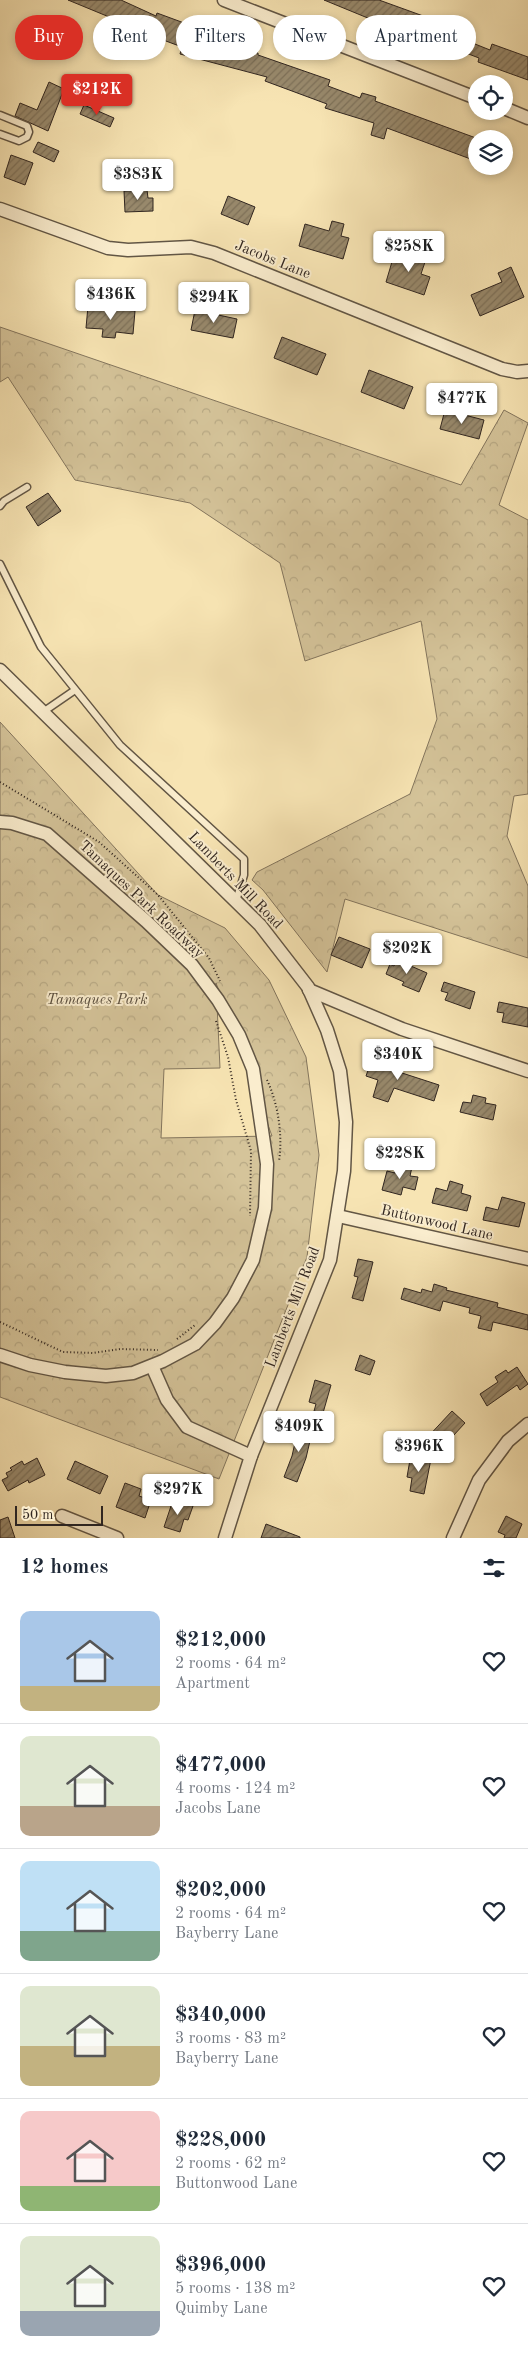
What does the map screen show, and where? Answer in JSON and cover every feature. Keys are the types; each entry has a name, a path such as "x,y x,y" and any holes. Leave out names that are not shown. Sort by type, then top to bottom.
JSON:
{"street":[{"path":"224,0 468,95"},
{"path":"513,112 528,118"},
{"name":"Jacobs Lane","path":"0,209 108,248 128,250 191,247 214,253 502,370 528,371"},
{"name":"Lamberts Mill Road","path":"0,670 260,925 309,990 327,1030 341,1080 346,1122 344,1171 330,1260 251,1456 225,1538"},
{"name":"Tamaques Park Roadway","path":"0,822 12,823 47,834 146,921 186,959 218,1000 239,1035 253,1069 267,1164 265,1208 253,1260 233,1298 215,1323 195,1344 152,1366 133,1373 106,1376 66,1372 30,1365 0,1355"},
{"path":"309,990 402,1029 528,1071"},
{"name":"Buttonwood Lane","path":"338,1216 528,1259"},
{"path":"152,1366 167,1400 187,1427 251,1456"},
{"path":"453,1538 479,1480 508,1441 528,1424"},
{"path":"62,1516 117,1538"}],"lane":[{"path":"0,115 27,126 29,132 27,137 19,141 0,134"},
{"path":"0,506 4,501 27,487"},
{"path":"0,564 41,647 120,746 244,859 244,875 236,901"},
{"path":"44,712 75,690"}],"path":[{"path":"0,782 99,842 158,895 209,958 221,984"},
{"path":"213,1013 228,1057 236,1100 251,1151 250,1220"},
{"path":"266,1078 274,1095 281,1147 278,1166"},
{"path":"0,1322 63,1352 93,1353 120,1349 162,1350"},
{"path":"170,1344 200,1322"}],"green space":[{"path":"0,327 461,485 504,410 528,423 499,505 528,520 528,794 514,796 507,836 528,886 528,958 345,899 327,972 263,890 252,880 257,872 410,794 437,719 421,621 305,661 280,563 190,503 75,480 8,377 0,382"},
{"name":"Tamaques Park","path":"0,722 158,895 225,928 269,980 306,1057 319,1155 307,1257 219,1479 0,1397","holes":["216,983 272,1136 161,1138 164,1069 220,1068"]}],"building":[{"path":"68,0 121,0 154,15 104,15"},
{"path":"324,0 379,0 420,15 360,15"},
{"path":"166,16 176,20 176,45 166,41"},
{"path":"476,44 490,50 492,44 528,57 528,80 478,62 479,58 476,57"},
{"path":"263,57 330,80 328,86 360,98 362,93 376,97 375,101 468,135 468,158 387,128 384,139 371,135 374,123 325,108 327,104 265,81 267,77 203,60 263,60"},
{"path":"49,82 64,89 48,131 15,116 20,103 37,110"},
{"path":"84,105 114,118 110,127 80,114"},
{"path":"38,142 59,151 54,162 33,152"},
{"path":"11,155 33,163 25,185 4,177"},
{"path":"147,190 148,198 153,198 153,211 125,212 124,191"},
{"path":"228,196 255,207 248,225 221,214"},
{"path":"332,221 344,224 341,236 349,238 343,259 299,246 305,224 329,231"},
{"path":"413,251 427,256 421,274 430,277 424,295 386,282 394,255 410,261"},
{"path":"511,267 524,297 480,316 471,295 502,282 498,273"},
{"path":"88,306 135,311 133,334 116,332 115,338 102,337 103,329 86,328"},
{"path":"195,310 237,319 233,338 191,330"},
{"path":"282,337 326,354 317,375 274,358"},
{"path":"369,370 413,387 404,409 361,392"},
{"path":"445,410 484,420 479,439 440,429"},
{"path":"48,493 61,511 38,526 26,507"},
{"path":"339,937 370,949 362,968 331,955"},
{"path":"397,960 427,973 419,992 402,985 404,982 386,974 390,964 394,966"},
{"path":"444,982 475,992 470,1009 445,1000 448,993 441,991"},
{"path":"499,1002 528,1008 528,1027 502,1022 504,1013 497,1012"},
{"path":"373,1056 401,1066 399,1072 439,1085 434,1101 394,1088 388,1102 373,1097 378,1080 366,1076"},
{"path":"473,1095 486,1098 485,1103 496,1105 493,1120 460,1112 463,1102 471,1103"},
{"path":"397,1163 412,1167 410,1176 418,1177 415,1190 403,1187 401,1195 382,1190 387,1171 395,1173"},
{"path":"450,1181 463,1185 461,1193 471,1196 467,1211 432,1203 436,1188 447,1191"},
{"path":"502,1197 525,1203 519,1227 483,1220 486,1207 498,1210"},
{"path":"358,1259 373,1262 363,1301 352,1298 358,1277 354,1276"},
{"path":"434,1284 447,1288 446,1290 498,1303 497,1307 528,1315 528,1330 493,1322 491,1331 478,1328 481,1316 469,1313 470,1308 443,1301 440,1311 401,1299 404,1288 421,1293 422,1289 432,1292"},
{"path":"360,1355 375,1361 370,1375 355,1370"},
{"path":"517,1367 528,1384 520,1390 517,1385 487,1406 480,1394 498,1382 495,1377 506,1370 508,1373"},
{"path":"315,1380 331,1385 323,1413 314,1411 316,1404 309,1402"},
{"path":"452,1411 465,1423 453,1436 448,1432 433,1447 425,1440"},
{"path":"299,1425 313,1428 306,1458 297,1482 284,1477 292,1456"},
{"path":"411,1454 431,1459 424,1494 410,1491 412,1478 407,1477"},
{"path":"37,1458 45,1475 29,1483 28,1480 8,1491 2,1480 8,1477 6,1473 12,1470 10,1468 22,1461 24,1465"},
{"path":"75,1461 108,1476 100,1494 67,1479"},
{"path":"125,1483 141,1489 139,1496 151,1500 145,1518 116,1507"},
{"path":"173,1500 193,1506 188,1520 184,1519 180,1532 164,1527"},
{"path":"506,1516 522,1524 516,1538 504,1538 505,1535 498,1532"},
{"path":"8,1517 15,1538 0,1538 0,1520"},
{"path":"266,1524 300,1537 300,1538 261,1538"}]}
